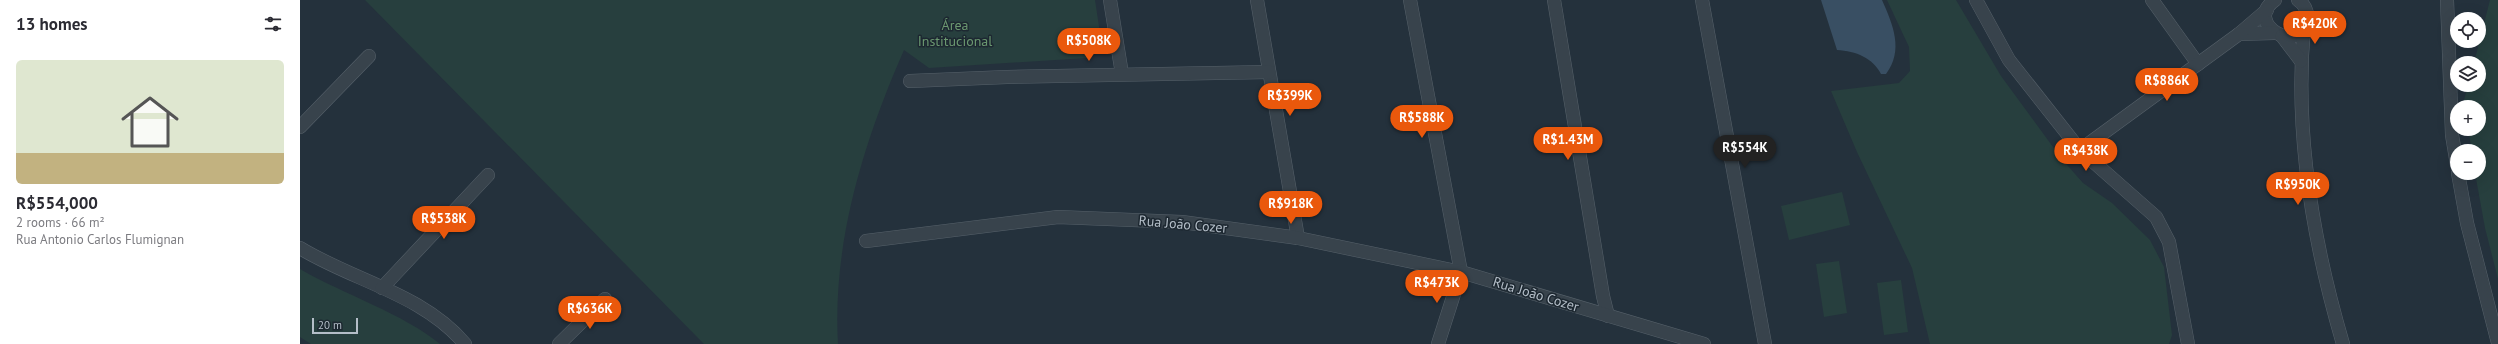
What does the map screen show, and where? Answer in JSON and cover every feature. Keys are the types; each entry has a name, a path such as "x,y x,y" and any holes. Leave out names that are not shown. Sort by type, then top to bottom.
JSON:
{"street":[{"path":"1110,0 1122,74"},
{"path":"1257,0 1298,238"},
{"path":"1410,0 1461,272 1438,344"},
{"path":"1554,0 1602,296 1608,316"},
{"path":"1702,0 1765,344"},
{"path":"1976,0 2009,60 2080,150 2156,217 2169,242 2188,344"},
{"path":"2152,0 2198,64"},
{"path":"2447,0 2454,144"},
{"path":"2304,3 2304,27 2300,61 2301,117 2311,204 2324,269 2344,344"},
{"path":"2080,150 2239,34 2271,5"},
{"path":"2271,5 2266,18 2268,27 2278,35 2300,61"},
{"path":"2239,34 2291,36 2299,33 2304,27"},
{"path":"300,127 369,56"},
{"path":"910,81 1122,74 1269,72"},
{"path":"382,288 488,175"},
{"path":"2459,180 2467,223 2498,342"},
{"name":"Rua João Cozer","path":"866,241 1058,217 1182,222 1298,238 1461,272 1704,344"},
{"path":"300,248 327,264 427,310 452,328 465,344"},
{"path":"559,344 605,299"}],"green space":[{"name":"Área Institucional","path":"365,0 1095,0 1100,33 1097,53 1087,58 929,68 904,50 876,120 854,193 840,268 837,306 838,344 704,344"},
{"path":"1887,0 1956,0 2001,76 2061,158 2083,183 2112,203 2150,240 2164,267 2172,335 2169,344 1930,344 1912,268 1857,152 1831,91 1899,83 1910,71 1909,47"},
{"path":"2490,0 2498,0 2498,279 2485,228 2476,180 2486,180 2486,144 2471,144 2469,136 2486,136 2486,100 2464,100 2466,92 2486,92 2486,56 2476,56 2478,48 2486,48 2486,16"},
{"path":"1842,192 1850,225 1789,240 1781,206"},
{"path":"1839,261 1847,313 1824,317 1816,264"},
{"path":"300,269 409,323 440,344 311,344 300,337"},
{"path":"1901,280 1908,332 1884,335 1877,283"}],"water":[{"path":"1821,0 1882,0 1893,28 1896,47 1895,56 1886,74 1881,74 1878,68 1863,56 1837,50"}]}
